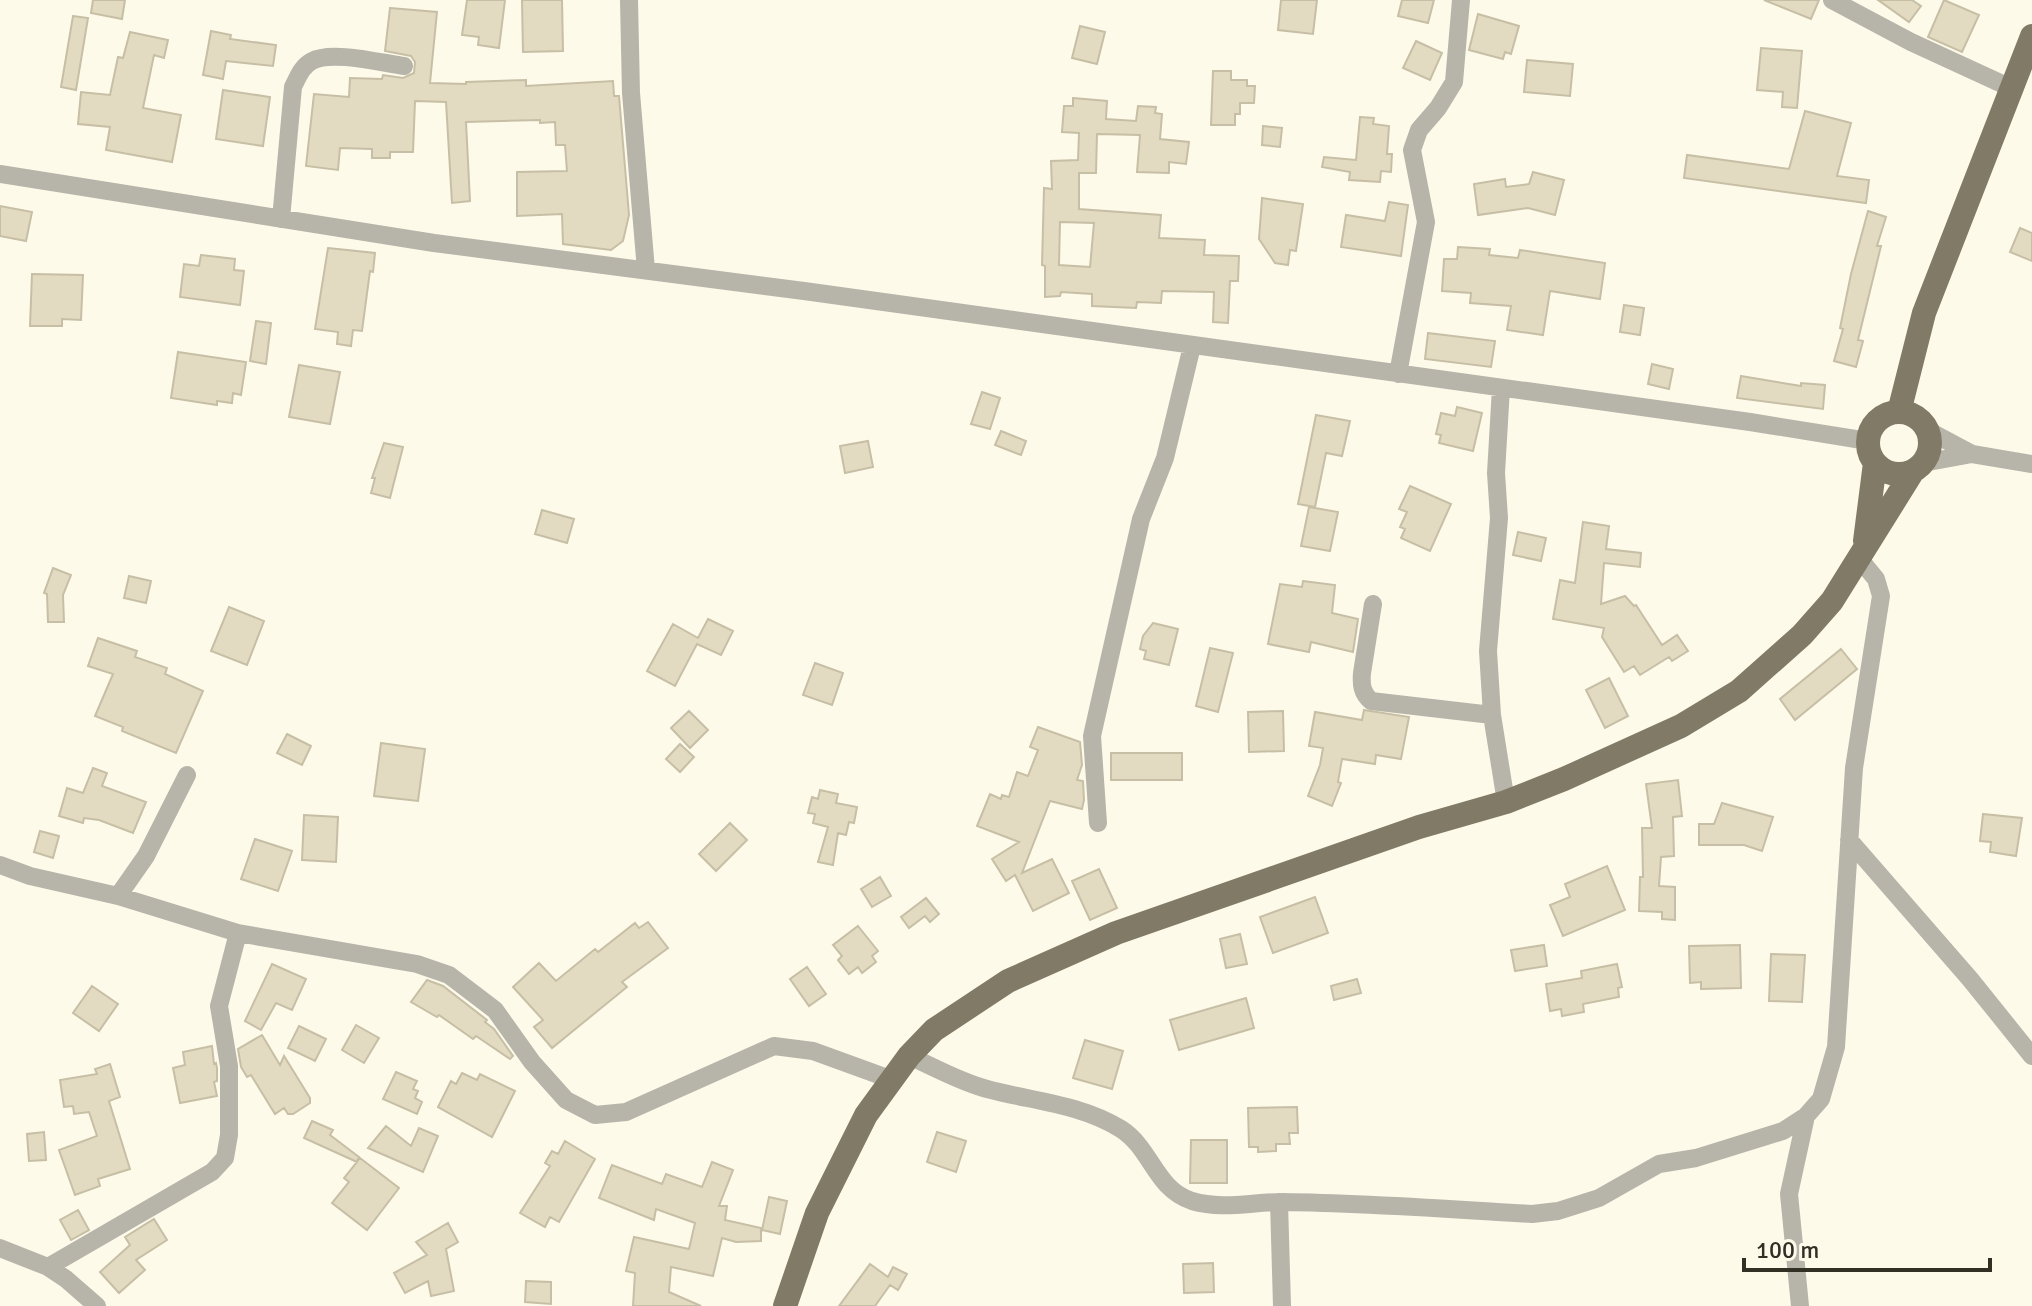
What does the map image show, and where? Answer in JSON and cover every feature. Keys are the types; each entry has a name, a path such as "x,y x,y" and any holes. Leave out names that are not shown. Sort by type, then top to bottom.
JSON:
{"main road":[{"path":"1899,412 1924,313 2032,36"},
{"path":"785,1306 817,1213 866,1115 890,1079 934,1030 1008,981 1116,933 1419,827 1506,802 1681,726 1739,691 1802,635 1832,601 1930,448 1927,430 1916,417 1899,412 1882,417 1875,424 1861,552"},
{"path":"1871,452 1889,473 1906,474 1918,467"}],"street":[{"path":"629,0 631,93 646,270"},
{"path":"1398,374 1426,222 1412,150 1419,130 1454,82 1461,0"},
{"path":"1832,0 1911,42 2011,88"},
{"path":"281,219 293,87 301,71 314,60 340,57 404,66"},
{"path":"0,174 434,243 1501,388 1871,452"},
{"path":"1098,823 1092,736 1141,519 1165,458 1192,346"},
{"path":"1501,388 1496,473 1499,518 1488,651 1492,715 1506,802"},
{"path":"1927,430 1972,454 2032,464"},
{"path":"1918,467 1972,454"},
{"path":"909,1056 985,1089 1053,1103 1122,1130 1141,1148 1175,1194 1227,1207 1279,1202 1532,1214 1558,1211 1599,1198 1659,1164 1696,1158 1783,1131 1806,1116 1821,1099 1836,1047 1854,768 1881,596 1876,579 1861,552"},
{"path":"1373,604 1362,673 1361,685 1365,696 1371,701 1492,715"},
{"path":"118,896 146,856 187,775"},
{"path":"1849,840 1970,979 2032,1056"},
{"path":"0,865 30,876 118,896 238,933 417,964 449,975 495,1010 532,1062 566,1100 595,1115 626,1112 774,1046 813,1051 890,1079"},
{"path":"48,1267 212,1172 225,1158 229,1135 229,1066 219,1006 238,933"},
{"path":"1800,1306 1789,1194 1806,1116"},
{"path":"1279,1202 1282,1306"},
{"path":"0,1248 48,1267 97,1306"}],"building":[{"path":"93,0 125,0 122,19 91,13"},
{"path":"467,0 505,0 499,48 478,45 479,37 462,35"},
{"path":"522,0 562,0 563,51 523,52"},
{"path":"1281,0 1317,0 1313,34 1278,30"},
{"path":"1402,0 1434,0 1428,23 1398,16"},
{"path":"1764,0 1819,0 1811,19"},
{"path":"1878,0 1912,0 1921,6 1909,22"},
{"path":"1944,0 1979,15 1962,52 1928,37"},
{"path":"390,8 437,12 430,83 526,80 526,86 613,81 614,96 619,96 629,215 623,241 611,250 563,244 562,214 517,216 517,172 567,171 565,145 556,145 555,122 466,122 470,201 452,203 446,102 415,101 413,152 390,152 390,158 372,158 372,149 340,148 338,170 306,166 314,94 349,97 350,78 382,79 383,75 403,78 414,73 415,62 411,56 385,51"},
{"path":"1478,14 1519,26 1511,54 1505,52 1503,59 1469,50"},
{"path":"73,16 88,18 76,90 61,87"},
{"path":"1080,26 1105,32 1097,64 1072,58"},
{"path":"211,31 231,35 230,39 276,45 273,66 226,61 223,79 203,75"},
{"path":"130,32 168,40 164,58 154,55 143,108 181,115 172,162 106,150 110,127 78,124 81,92 110,95 118,57 123,58"},
{"path":"1416,41 1442,53 1430,80 1403,68"},
{"path":"1761,48 1802,51 1797,108 1782,107 1783,92 1757,90"},
{"path":"1527,60 1573,64 1570,96 1524,92"},
{"path":"1213,71 1231,71 1231,80 1247,80 1247,86 1255,86 1254,103 1240,103 1240,114 1235,114 1235,125 1211,125"},
{"path":"223,90 270,97 263,146 216,139"},
{"path":"1073,98 1107,101 1106,119 1136,121 1138,106 1156,107 1155,113 1162,114 1160,139 1189,142 1186,164 1169,162 1169,173 1137,172 1140,135 1097,134 1096,173 1079,173 1079,209 1161,215 1159,238 1205,240 1204,255 1239,256 1238,281 1230,281 1228,323 1213,322 1214,292 1162,291 1161,303 1137,302 1136,308 1092,306 1092,294 1061,292 1060,296 1045,297 1045,266 1042,265 1044,188 1052,189 1051,161 1078,160 1079,133 1062,132 1064,106 1073,106","holes":["1060,222 1094,223 1090,267 1059,265"]},
{"path":"1805,111 1851,123 1837,176 1869,180 1866,203 1684,178 1687,155 1789,169"},
{"path":"1360,117 1374,118 1373,124 1389,126 1387,154 1392,154 1391,172 1381,171 1380,182 1349,180 1350,172 1322,167 1324,157 1356,160"},
{"path":"1263,126 1282,128 1280,147 1262,145"},
{"path":"1533,172 1564,180 1555,215 1528,208 1478,215 1474,184 1505,179 1506,187 1529,184"},
{"path":"1262,198 1303,204 1296,251 1290,250 1288,265 1275,263 1259,239"},
{"path":"1389,202 1408,205 1401,256 1341,247 1346,215 1385,221"},
{"path":"0,206 32,212 26,241 0,236"},
{"path":"1868,211 1886,217 1858,340 1863,341 1856,367 1834,361 1843,329 1840,328 1851,274"},
{"path":"2020,228 2032,233 2032,261 2010,252"},
{"path":"1458,247 1490,249 1489,255 1518,258 1520,250 1605,263 1600,299 1550,291 1543,335 1507,330 1511,306 1470,303 1471,293 1442,291 1444,259 1457,259"},
{"path":"328,248 375,253 362,331 353,330 351,346 337,344 338,332 315,329"},
{"path":"201,255 235,259 234,270 244,271 240,305 180,297 184,264 199,266"},
{"path":"32,274 83,275 81,320 62,319 62,326 30,326"},
{"path":"1624,305 1644,308 1640,335 1620,332"},
{"path":"256,321 271,323 266,364 250,361"},
{"path":"1428,333 1495,341 1491,367 1425,359"},
{"path":"178,352 246,362 241,395 233,393 232,403 217,401 217,405 171,398"},
{"path":"1652,364 1673,369 1669,389 1648,384"},
{"path":"299,365 340,372 330,424 289,417"},
{"path":"1741,376 1801,386 1801,383 1825,385 1823,409 1737,398"},
{"path":"982,392 1000,398 990,429 971,424"},
{"path":"1457,407 1482,413 1473,451 1439,443 1441,435 1436,434 1441,413 1455,416"},
{"path":"1316,415 1350,421 1342,456 1326,453 1315,507 1298,504"},
{"path":"1001,431 1026,441 1021,455 995,445"},
{"path":"868,441 873,467 845,473 840,446"},
{"path":"384,443 403,447 390,498 371,493 375,478 372,478"},
{"path":"1410,486 1451,504 1430,551 1401,538 1405,529 1400,527 1407,512 1399,509"},
{"path":"1309,507 1338,512 1330,551 1301,546"},
{"path":"542,510 574,519 567,543 535,534"},
{"path":"1583,522 1609,526 1606,549 1641,553 1640,567 1604,563 1601,604 1625,596 1636,605 1662,645 1677,635 1688,651 1672,661 1669,657 1640,675 1634,666 1624,672 1602,637 1604,628 1553,619 1560,580 1575,583"},
{"path":"1518,532 1546,538 1541,561 1513,555"},
{"path":"53,568 71,575 63,595 64,622 48,622 47,594 44,593"},
{"path":"129,576 151,581 146,603 124,598"},
{"path":"1303,581 1335,585 1332,613 1358,619 1353,652 1311,642 1309,652 1268,644 1280,584 1302,587"},
{"path":"229,607 264,621 247,665 211,651"},
{"path":"708,619 733,631 721,655 697,644 675,686 647,671 673,624 698,638"},
{"path":"1153,623 1178,629 1169,665 1144,659 1146,651 1140,649 1143,636"},
{"path":"98,638 137,651 135,657 167,668 165,674 203,691 176,753 122,731 123,727 95,716 113,674 88,666"},
{"path":"1210,648 1233,653 1218,712 1196,706"},
{"path":"1841,649 1857,669 1795,720 1780,699"},
{"path":"815,663 843,673 832,705 803,695"},
{"path":"1609,678 1628,716 1605,728 1586,690"},
{"path":"1364,710 1409,717 1401,759 1376,755 1375,764 1342,759 1338,782 1341,783 1332,806 1308,796 1323,748 1309,746 1315,712 1362,720"},
{"path":"689,711 708,730 690,748 671,728"},
{"path":"1283,711 1284,751 1249,752 1248,712"},
{"path":"1038,727 1080,742 1082,765 1077,780 1083,781 1084,800 1082,809 1050,801 1022,873 1052,859 1069,893 1033,911 1015,875 1006,881 992,859 1019,842 977,826 990,794 1001,799 1002,795 1009,797 1017,772 1028,776 1038,750 1030,747"},
{"path":"287,734 311,746 302,765 277,753"},
{"path":"381,743 425,749 418,801 374,796"},
{"path":"680,744 694,757 680,772 666,759"},
{"path":"1111,753 1182,753 1182,780 1111,780"},
{"path":"93,768 107,773 102,786 146,802 133,833 99,820 84,818 83,823 59,816 67,788 83,793"},
{"path":"1678,780 1682,816 1673,817 1674,856 1661,857 1659,886 1675,887 1675,920 1662,919 1662,912 1639,911 1640,877 1643,877 1642,828 1652,828 1646,784"},
{"path":"820,790 838,794 836,803 857,807 854,823 849,822 846,835 838,833 833,865 818,862 828,827 813,823 815,814 808,813 812,797 818,799"},
{"path":"1722,803 1773,817 1762,851 1744,845 1699,845 1699,824 1714,824"},
{"path":"1983,814 2022,818 2016,856 1990,852 1991,842 1980,841"},
{"path":"304,815 338,817 336,862 302,860"},
{"path":"730,823 747,840 716,871 699,854"},
{"path":"40,831 59,836 53,858 34,852"},
{"path":"255,839 292,851 278,891 241,879"},
{"path":"1607,866 1625,910 1563,936 1550,905 1570,897 1565,884"},
{"path":"1099,869 1117,908 1090,920 1072,881"},
{"path":"880,877 891,896 872,907 861,889"},
{"path":"1315,897 1328,933 1273,953 1260,917"},
{"path":"926,898 939,914 930,922 925,916 909,928 901,917"},
{"path":"648,922 668,948 622,982 627,987 552,1048 534,1027 543,1020 513,987 539,963 556,981 595,949 598,952 635,923 639,928"},
{"path":"858,926 878,951 872,956 876,962 862,973 858,967 849,974 838,960 842,956 833,945"},
{"path":"1240,934 1247,964 1226,968 1220,939"},
{"path":"1544,945 1547,966 1515,971 1511,950"},
{"path":"1740,945 1741,988 1701,989 1701,982 1690,983 1689,946"},
{"path":"1771,954 1805,955 1802,1002 1769,1001"},
{"path":"272,964 306,979 292,1010 276,1003 261,1030 245,1021"},
{"path":"1617,964 1622,987 1618,988 1619,997 1583,1004 1584,1012 1562,1016 1561,1009 1550,1011 1546,984 1582,978 1581,971"},
{"path":"807,967 826,994 809,1006 790,979"},
{"path":"1357,979 1361,993 1334,1000 1331,986"},
{"path":"427,980 443,986 487,1020 485,1022 494,1029 513,1056 510,1059 476,1036 473,1039 439,1015 437,1017 411,1002"},
{"path":"92,986 118,1004 99,1031 73,1013"},
{"path":"1246,998 1254,1028 1179,1050 1170,1020"},
{"path":"356,1025 379,1038 364,1063 342,1050"},
{"path":"299,1026 326,1039 315,1061 288,1048"},
{"path":"262,1035 280,1065 284,1056 310,1098 310,1103 293,1114 288,1114 284,1108 275,1114 251,1075 247,1077 241,1067 238,1049"},
{"path":"1085,1040 1123,1051 1112,1089 1073,1078"},
{"path":"212,1046 217,1068 217,1081 214,1082 217,1096 180,1103 173,1068 185,1065 183,1052"},
{"path":"110,1064 120,1097 109,1101 130,1169 98,1179 100,1186 75,1195 59,1150 97,1136 89,1112 74,1114 73,1106 64,1107 60,1080 97,1074 95,1069"},
{"path":"396,1072 417,1081 413,1089 418,1091 415,1098 422,1102 417,1114 383,1099"},
{"path":"462,1073 477,1080 480,1074 515,1091 492,1137 438,1107 451,1081 456,1084"},
{"path":"1297,1107 1298,1133 1289,1133 1290,1144 1276,1144 1276,1151 1258,1152 1258,1147 1249,1147 1248,1108"},
{"path":"312,1121 333,1130 330,1135 359,1157 357,1161 360,1158 399,1188 367,1230 332,1203 349,1182 344,1178 357,1162 304,1138"},
{"path":"386,1126 411,1146 419,1128 438,1136 423,1172 368,1148"},
{"path":"44,1132 46,1160 29,1161 27,1134"},
{"path":"937,1132 966,1141 956,1172 927,1162"},
{"path":"1191,1140 1227,1140 1227,1183 1190,1183"},
{"path":"565,1141 595,1159 559,1222 550,1217 545,1227 520,1213 550,1166 545,1163 552,1151 558,1154"},
{"path":"712,1162 733,1170 719,1206 727,1206 725,1220 761,1228 761,1241 736,1242 722,1238 713,1276 671,1267 669,1292 701,1306 633,1306 635,1273 626,1271 634,1237 689,1249 695,1223 656,1209 654,1220 599,1198 612,1165 662,1184 666,1174 702,1187"},
{"path":"769,1197 787,1201 780,1234 762,1230"},
{"path":"78,1210 89,1230 71,1240 60,1220"},
{"path":"154,1219 167,1240 136,1260 145,1270 119,1293 100,1272 130,1245 125,1237"},
{"path":"448,1223 458,1242 446,1249 454,1291 431,1296 428,1281 405,1293 394,1273 427,1255 416,1242"},
{"path":"1213,1263 1214,1292 1184,1293 1183,1264"},
{"path":"870,1264 888,1277 893,1267 907,1274 898,1290 890,1285 875,1306 839,1306"},
{"path":"526,1281 551,1282 551,1304 525,1302"}]}
